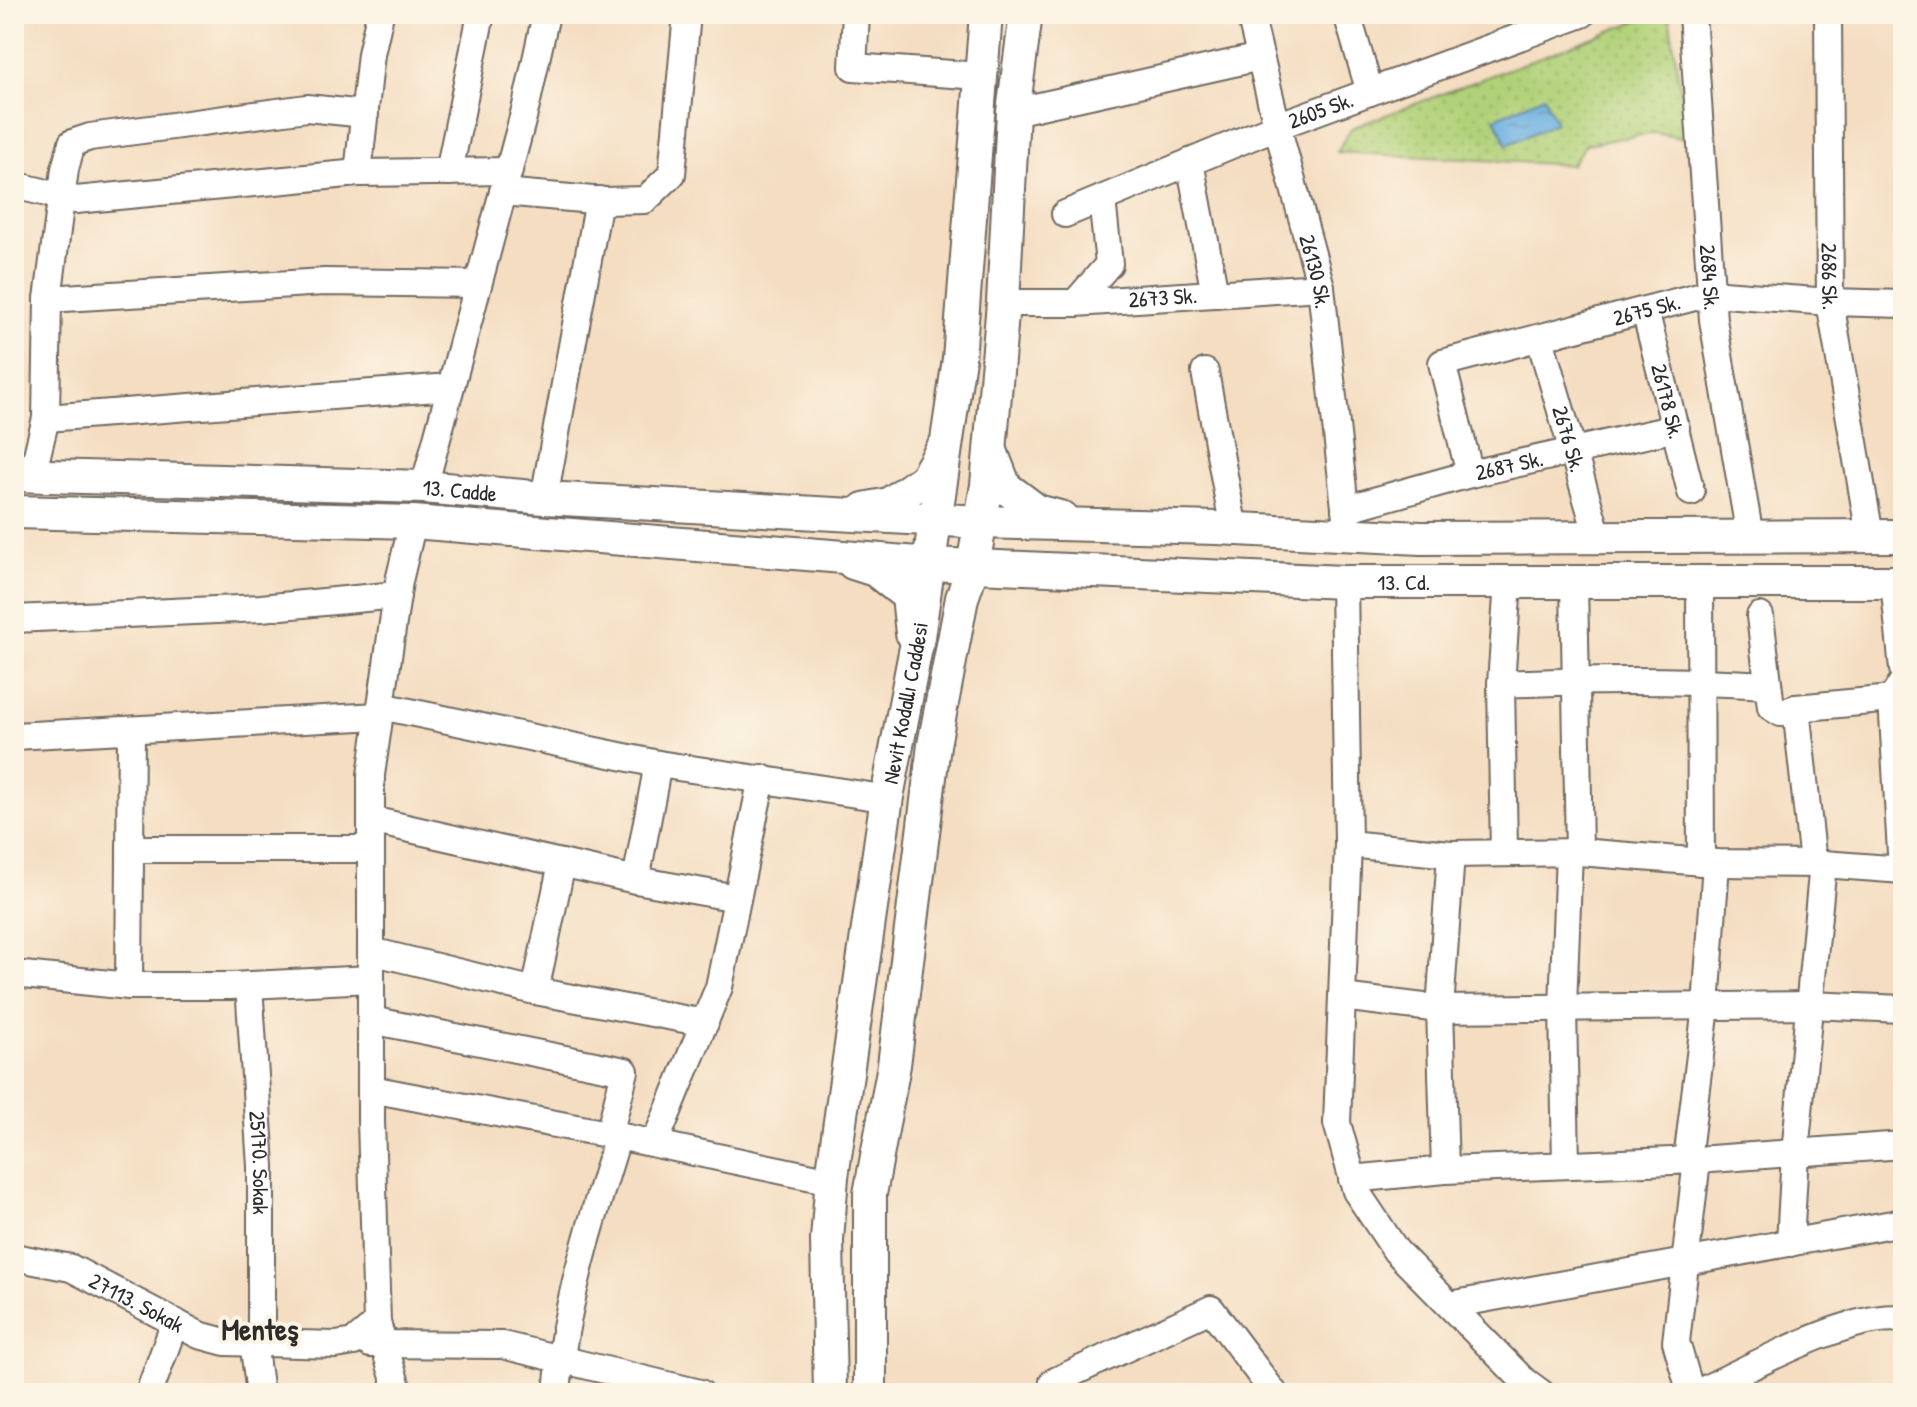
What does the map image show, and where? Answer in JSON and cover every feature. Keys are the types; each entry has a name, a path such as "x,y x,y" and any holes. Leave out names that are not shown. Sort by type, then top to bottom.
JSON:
{"main road":[{"name":"Nevit Kodallı Caddesi","path":"830,1393 827,1240 832,1177 887,797 915,654 917,563 928,508 948,438 958,364 986,14"},
{"name":"Nevit Kodallı Caddesi","path":"870,1393 870,1194 894,1065 934,745 962,598 991,523 987,485 1003,303 1013,112 1026,14"},
{"path":"928,508 961,459 968,396 958,364"},
{"path":"841,514 889,504 925,479 948,438"},
{"path":"990,447 1005,487 1037,511 1085,525"},
{"name":"13. Cadde","path":"23,476 424,487 544,498 841,514 928,508"},
{"name":"13. Cd.","path":"928,508 991,523 1234,530 1346,522 1421,538 1903,536"},
{"name":"13. Cadde","path":"14,512 413,522 917,563"},
{"path":"991,523 1038,544 1119,545 1147,527"},
{"path":"774,552 804,538 880,545 917,563"},
{"path":"831,556 875,570 908,596 915,654"},
{"name":"13. Cd.","path":"917,563 1344,582 1898,582"}],"street":[{"path":"358,173 371,54 380,14"},
{"path":"449,172 481,14"},
{"path":"424,487 506,181 546,14"},
{"path":"14,185 76,200 358,173 449,172 599,200 645,200 672,174 687,14"},
{"path":"856,14 853,67 980,76"},
{"name":"26130 Sk.","path":"1250,14 1321,287 1346,522"},
{"path":"1347,14 1370,92"},
{"name":"2684 Sk.","path":"1692,14 1710,293 1750,537"},
{"name":"2686 Sk.","path":"1828,14 1830,302 1870,536"},
{"name":"2605 Sk.","path":"1065,214 1277,126 1567,17"},
{"path":"1013,112 1260,57"},
{"path":"23,476 46,418 48,299 65,169 72,143 90,137 307,108 365,114"},
{"path":"1190,162 1215,294"},
{"path":"1075,303 1109,264 1102,199"},
{"path":"544,498 599,200"},
{"path":"48,299 324,282 478,284"},
{"name":"2673 Sk.","path":"1003,303 1075,303 1321,287"},
{"name":"2675 Sk.","path":"1470,474 1442,363 1710,293 1903,304"},
{"name":"26178 Sk.","path":"1645,310 1691,492"},
{"name":"2676 Sk.","path":"1540,339 1598,537"},
{"path":"1205,372 1234,530"},
{"path":"46,418 450,387"},
{"name":"2687 Sk.","path":"1346,522 1470,474 1676,428"},
{"path":"399,1393 380,1334 371,1089 371,775 397,595 413,522"},
{"path":"1344,582 1348,844 1337,1123 1356,1191 1396,1251 1522,1379 1541,1393"},
{"path":"1504,853 1501,684 1508,582"},
{"path":"1566,1165 1563,1007 1574,852 1574,582"},
{"path":"1700,582 1700,681 1708,863 1706,1007 1676,1342 1694,1393 1828,1331 1860,1323 1903,1319"},
{"path":"1898,582 1903,669"},
{"path":"14,619 261,608 397,595"},
{"path":"1348,844 1451,854 1574,852 1708,863 1818,864 1903,870 1897,690 1781,713 1771,707 1760,616"},
{"path":"1501,684 1700,681 1768,685"},
{"path":"1790,1243 1795,1153 1810,1005 1818,864 1796,708"},
{"path":"14,736 380,711 658,764 887,797"},
{"path":"129,986 131,730"},
{"path":"636,880 658,764"},
{"path":"655,1143 719,987 762,778"},
{"path":"371,820 636,880 737,898"},
{"path":"130,849 371,849"},
{"path":"1445,1170 1440,1009 1451,854"},
{"path":"535,991 562,863"},
{"path":"371,951 535,991 705,1023"},
{"path":"14,974 129,986 249,985 371,979"},
{"name":"25170. Sokak","path":"249,985 261,1166 257,1342 260,1393"},
{"path":"1342,997 1440,1009 1810,1005 1903,1009"},
{"path":"371,1020 625,1071 613,1136 559,1361 557,1393"},
{"path":"371,1089 655,1143 817,1178 832,1177"},
{"path":"1352,1179 1445,1170 1692,1160 1903,1145"},
{"path":"1450,1305 1903,1222"},
{"name":"27113. Sokak","path":"14,1257 71,1268 199,1335 225,1342 336,1345 380,1334 502,1345 700,1393"},
{"path":"1053,1382 1211,1309 1274,1393"},
{"path":"149,1393 175,1322"}],"green space":[{"path":"1655,14 1669,14 1688,139 1654,133 1586,144 1571,165 1337,152 1351,128"}],"water":[{"path":"1544,96 1556,123 1507,145 1495,118"}],"district":[{"name":"Menteş","path":"260,1329"}]}
